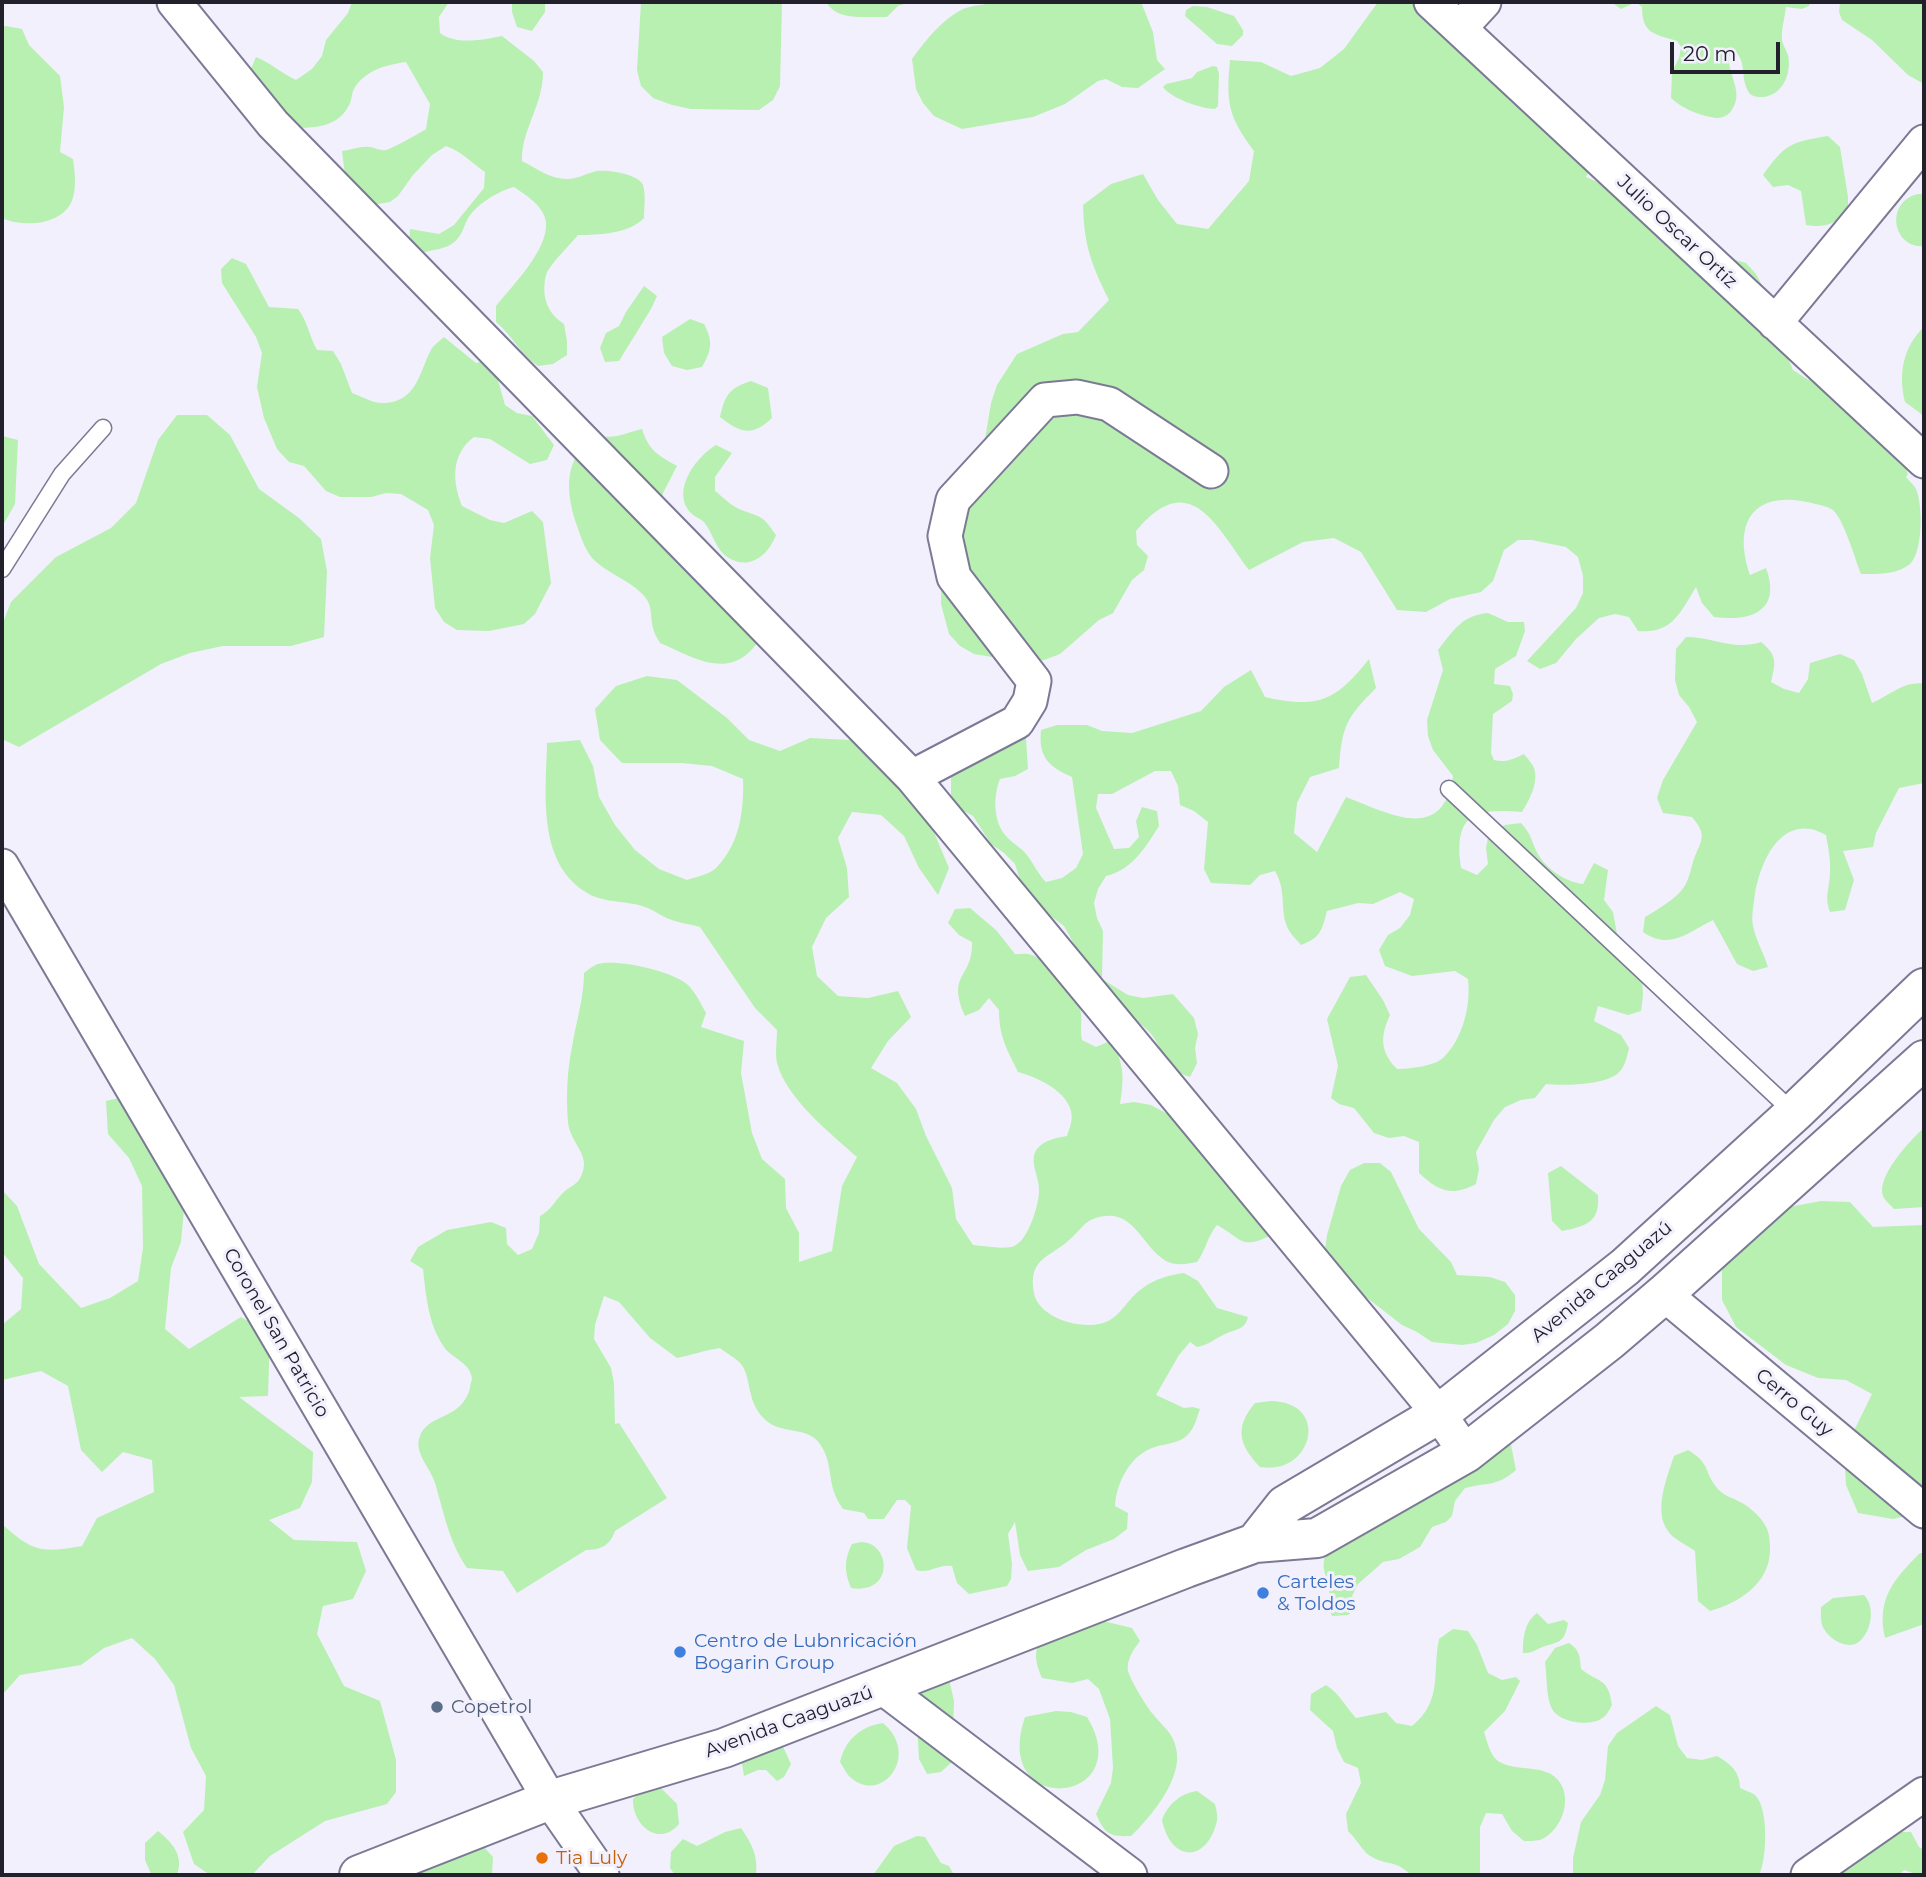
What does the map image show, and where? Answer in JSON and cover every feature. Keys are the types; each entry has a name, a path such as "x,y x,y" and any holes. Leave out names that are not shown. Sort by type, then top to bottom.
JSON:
{"street":[{"path":"174,2 273,124 912,777 1439,1414 1466,1453"},
{"name":"Julio Oscar Ortíz","path":"1431,2 1924,461"},
{"path":"1460,28 1484,2"},
{"path":"1775,323 1924,142"},
{"path":"912,777 1017,722 1030,701 1034,681 954,577 945,536 953,500 1045,400 1077,397 1109,404 1211,471"},
{"name":"Coronel San Patricio","path":"2,866 550,1800 602,1875"},
{"name":"Avenida Caaguazú","path":"1255,1544 1285,1505 1439,1414 1625,1267 1794,1113 1924,988"},
{"name":"Avenida Caaguazú","path":"359,1875 550,1800 724,1748 1186,1568 1255,1544 1317,1538 1466,1453 1609,1341 1924,1059"},
{"name":"Cerro Guy","path":"1664,1294 1924,1511"},
{"path":"882,1687 1130,1875"},
{"path":"1808,1875 1924,1794"}],"lane":[{"path":"2,569 62,474 103,428"},
{"path":"1449,789 1794,1113"}],"green space":[{"path":"352,2 449,2 439,17 440,33 461,40 502,36 534,61 543,72 540,96 525,139 522,161 561,179 604,171 628,175 643,185 644,218 622,230 578,235 548,271 545,297 553,315 564,324 567,341 567,355 553,364 538,366 496,322 496,306 528,267 545,233 545,217 534,202 514,187 501,192 475,209 453,243 422,253 409,246 410,229 439,234 454,225 484,188 485,172 462,154 446,146 432,155 398,196 390,202 372,205 345,175 342,151 367,147 386,150 426,129 430,104 406,62 384,67 364,77 354,89 345,112 333,122 304,128 296,128 250,71 256,57 296,80 312,69 322,56 326,40 348,13"},
{"path":"512,2 545,2 545,12 532,31 517,27"},
{"path":"641,2 782,2 780,86 773,100 759,110 691,109 653,98 641,86 637,70"},
{"path":"826,2 910,2 898,6 887,17 862,17 838,13"},
{"path":"995,2 1141,2 1153,32 1157,60 1165,69 1138,88 1122,87 1106,79 1098,81 1065,104 1033,117 962,129 934,116 923,103 916,89 912,59 934,31 955,14 967,8"},
{"path":"1378,2 1458,2 1474,9 1485,19 1485,33 1592,164 1586,177 1638,200 1729,258 1746,263 1763,287 1764,303 1793,370 1807,379 1836,389 1898,450 1908,474 1906,477 1916,489 1920,506 1919,539 1910,564 1893,572 1861,574 1845,531 1833,510 1802,501 1769,502 1758,508 1750,517 1745,529 1745,558 1750,575 1766,568 1770,583 1770,594 1760,610 1740,618 1714,617 1702,603 1696,587 1680,613 1667,625 1650,631 1638,631 1629,617 1615,614 1599,618 1576,639 1556,663 1540,669 1527,661 1576,608 1583,593 1583,576 1578,557 1566,547 1518,540 1504,550 1493,581 1481,592 1450,599 1426,612 1397,610 1361,552 1334,538 1303,542 1249,570 1213,521 1187,503 1172,503 1155,512 1136,531 1137,545 1148,556 1144,570 1132,580 1113,613 1099,620 1060,654 1044,660 1023,662 974,654 960,646 949,634 941,604 942,533 983,451 991,403 997,385 1017,354 1063,334 1078,332 1109,300 1090,254 1083,205 1111,184 1143,174 1158,200 1177,224 1208,229 1249,181 1254,151 1239,128 1231,108 1228,87 1230,60 1261,62 1291,76 1320,68 1344,49"},
{"path":"1611,2 1636,2 1621,9"},
{"path":"1636,2 1810,2 1809,6 1802,9 1786,7 1782,40 1788,55 1789,69 1781,88 1776,92 1763,97 1749,93 1742,63 1737,52 1731,47 1729,63 1736,99 1729,113 1716,118 1690,110 1671,98 1672,72 1681,47 1677,41 1657,35 1648,28 1642,7"},
{"path":"1840,2 1922,2 1924,84 1908,75 1872,40 1842,20"},
{"path":"1193,6 1207,7 1234,16 1243,30 1243,35 1232,46 1217,44 1185,16 1186,10"},
{"path":"2,27 22,29 29,45 60,76 64,107 60,152 73,159 74,192 65,211 40,223 20,223 2,218"},
{"path":"1217,67 1219,74 1218,106 1215,109 1187,102 1163,87 1192,78 1197,72"},
{"path":"1828,136 1840,147 1848,213 1828,224 1806,225 1801,191 1788,185 1773,187 1763,175 1790,146"},
{"path":"1918,194 1924,194 1924,246 1913,245 1905,240 1897,224 1900,206"},
{"path":"232,258 246,264 269,307 298,309 317,350 333,351 352,393 368,400 384,403 404,397 416,383 432,348 444,337 476,363 492,359 505,405 517,413 532,416 554,445 547,460 530,464 490,439 474,437 466,444 457,460 455,478 462,506 490,520 504,523 532,511 543,522 551,583 535,614 524,624 489,631 457,630 444,622 435,608 430,558 434,525 428,510 401,494 340,497 326,491 304,466 289,462 277,449 264,418 257,387 262,353 256,337 222,283 221,269"},
{"path":"644,286 657,296 651,309 619,361 605,362 600,348 606,333 619,326"},
{"path":"690,319 704,324 710,346 702,367 687,370 672,366 664,353 662,337"},
{"path":"1924,327 1924,416 1905,402 1902,371 1911,343"},
{"path":"751,381 768,388 772,418 758,428 746,431 734,427 720,417 729,393"},
{"path":"177,415 207,415 230,435 259,489 299,518 321,539 327,571 324,637 291,646 223,646 190,653 161,664 19,747 2,739 2,625 11,602 56,557 111,528 136,503 158,440"},
{"path":"642,429 655,452 677,466 663,493 661,507 762,636 751,650 739,659 715,664 688,656 660,643 653,630 650,608 645,597 599,564 584,543 573,513 569,488 573,464 578,454 597,435 615,436"},
{"path":"2,436 18,440 15,504 2,527"},
{"path":"716,445 732,453 715,477 715,491 736,507 764,519 776,535 764,554 744,563 725,555 704,522 692,514 685,504 683,495 688,475 701,457"},
{"path":"1488,613 1508,622 1524,622 1525,631 1516,656 1495,669 1494,684 1510,686 1513,694 1512,701 1493,714 1491,753 1494,760 1502,761 1524,754 1534,768 1535,779 1522,812 1480,813 1464,825 1459,850 1461,868 1477,875 1488,864 1486,848 1489,833 1505,825 1521,823 1538,855 1548,867 1561,876 1583,884 1594,863 1608,870 1604,900 1613,912 1619,945 1641,963 1643,995 1641,1011 1628,1015 1598,1006 1594,1021 1621,1035 1629,1048 1620,1072 1611,1078 1593,1083 1546,1084 1535,1098 1521,1100 1505,1107 1494,1120 1476,1152 1479,1169 1476,1184 1452,1191 1439,1188 1419,1173 1419,1142 1404,1136 1389,1138 1374,1133 1354,1108 1339,1104 1331,1098 1338,1066 1327,1019 1350,977 1366,975 1383,1000 1390,1015 1384,1030 1383,1044 1387,1056 1397,1069 1435,1063 1451,1049 1461,1031 1467,1010 1468,979 1455,971 1412,976 1385,966 1379,950 1388,935 1400,928 1410,915 1414,899 1400,892 1373,904 1358,903 1327,911 1319,933 1301,945 1286,925 1281,887 1275,871 1260,875 1250,885 1211,883 1204,869 1208,822 1194,811 1180,805 1178,786 1171,771 1155,771 1112,794 1098,794 1096,808 1114,849 1129,848 1139,837 1136,821 1142,807 1157,811 1159,826 1137,857 1123,869 1106,876 1098,889 1094,903 1103,931 1102,979 1128,995 1143,998 1173,994 1194,1018 1198,1034 1195,1048 1197,1063 1190,1077 1175,1070 1152,1035 1119,1008 1088,966 1064,926 1052,917 1047,917 1020,880 1015,864 991,844 973,816 960,809 951,795 951,778 955,761 1011,731 1026,738 1028,769 1015,776 1000,779 995,801 997,817 1002,831 1025,852 1046,882 1062,878 1076,868 1083,854 1072,777 1051,765 1043,754 1041,730 1057,725 1087,725 1102,731 1132,733 1201,711 1224,687 1251,670 1265,697 1283,701 1312,701 1336,693 1369,659 1376,688 1347,723 1339,768 1310,777 1297,803 1294,833 1317,852 1346,797 1397,816 1426,817 1438,810 1447,797 1453,776 1433,750 1428,736 1427,720 1443,670 1438,650 1465,621"},
{"path":"1686,637 1741,645 1761,642 1774,659 1771,682 1799,693 1808,679 1810,663 1840,654 1854,660 1872,703 1902,687 1924,683 1924,783 1899,788 1876,833 1873,847 1843,851 1854,880 1845,910 1830,912 1828,906 1830,862 1826,835 1811,829 1799,829 1779,839 1761,871 1752,914 1754,931 1768,967 1753,971 1737,964 1713,920 1670,940 1662,940 1643,932 1645,917 1672,900 1684,887 1701,840 1700,828 1692,817 1663,813 1657,798 1663,780 1697,722 1679,695 1675,680 1676,649"},
{"path":"647,676 677,680 727,718 749,740 780,751 810,738 872,741 926,813 949,868 938,895 919,868 904,836 881,815 852,812 838,838 847,868 849,897 826,918 812,947 817,976 838,996 868,998 898,991 911,1017 888,1041 871,1068 897,1083 916,1109 952,1188 956,1219 973,1245 1006,1248 1017,1245 1022,1239 1031,1224 1038,1197 1035,1153 1047,1141 1067,1136 1072,1115 1066,1101 1055,1090 1018,1072 1002,1035 999,1010 989,998 979,1010 965,1016 958,992 959,983 969,963 972,942 959,935 948,923 955,909 970,908 996,930 1015,954 1028,954 1038,958 1061,979 1079,1006 1082,1040 1096,1047 1110,1041 1122,1071 1120,1104 1134,1102 1151,1105 1179,1120 1272,1235 1248,1242 1238,1239 1217,1225 1197,1262 1177,1264 1166,1261 1157,1254 1127,1222 1118,1217 1107,1216 1087,1223 1037,1266 1033,1281 1038,1302 1054,1316 1077,1324 1101,1324 1110,1320 1147,1285 1161,1278 1184,1273 1198,1281 1217,1308 1248,1317 1242,1327 1205,1345 1197,1347 1190,1342 1179,1355 1156,1395 1184,1408 1200,1409 1192,1429 1180,1440 1144,1452 1131,1464 1121,1480 1115,1506 1128,1513 1127,1529 1114,1539 1086,1550 1059,1567 1028,1571 1020,1555 1015,1522 1008,1534 1012,1564 1011,1579 1007,1586 969,1594 957,1583 952,1566 916,1570 907,1548 911,1506 905,1500 897,1500 884,1519 868,1519 864,1513 843,1509 834,1492 826,1457 818,1441 805,1433 775,1426 761,1415 753,1400 745,1370 739,1362 720,1348 677,1358 650,1338 619,1302 604,1296 595,1325 594,1339 611,1368 615,1424 619,1423 667,1498 615,1531 604,1546 586,1550 517,1593 503,1571 467,1568 456,1548 435,1483 418,1445 423,1430 429,1424 452,1412 466,1399 472,1378 464,1364 447,1351 434,1329 423,1269 410,1261 418,1247 447,1230 491,1222 506,1228 507,1244 518,1255 532,1249 539,1233 540,1216 579,1180 584,1165 569,1129 567,1094 584,973 596,965 619,963 670,975 688,985 698,999 706,1013 701,1027 744,1041 741,1073 752,1133 762,1159 785,1179 786,1208 799,1233 799,1262 832,1251 842,1186 857,1157 822,1126 790,1090 777,1063 777,1030 755,1008 700,927 666,918 638,905 591,895 569,878 558,862 551,843 546,803 547,743 580,740 593,766 599,797 615,825 635,850 659,869 687,880 703,875 725,858 736,837 743,802 743,779 712,766 622,763 600,740 595,709 616,686"},
{"path":"136,1094 153,1119 184,1209 181,1242 171,1268 165,1329 189,1349 241,1317 270,1334 268,1396 239,1397 313,1452 312,1482 300,1508 269,1520 294,1540 357,1542 366,1571 353,1599 323,1606 317,1634 344,1686 380,1701 396,1760 396,1792 387,1804 325,1821 270,1856 252,1875 210,1875 194,1864 183,1832 204,1810 206,1776 191,1748 174,1685 155,1659 132,1638 104,1648 81,1665 20,1675 2,1695 2,1524 22,1540 38,1548 82,1546 97,1518 154,1492 152,1460 123,1452 102,1472 81,1450 68,1386 41,1371 2,1380 2,1325 21,1309 23,1278 2,1252 2,1190 17,1206 39,1264 81,1308 110,1298 138,1281 143,1248 142,1186 129,1158 108,1134 106,1101"},
{"path":"1924,1128 1924,1207 1894,1209 1883,1196 1884,1179 1903,1150"},
{"path":"1364,1163 1380,1163 1391,1172 1419,1229 1451,1262 1457,1275 1490,1277 1505,1282 1515,1295 1515,1311 1508,1324 1494,1335 1476,1343 1462,1345 1432,1342 1402,1325 1362,1294 1348,1287 1328,1265 1325,1250 1327,1235 1341,1186 1350,1170"},
{"path":"1561,1166 1598,1195 1597,1211 1590,1221 1562,1231 1552,1221 1548,1173"},
{"path":"1821,1201 1850,1202 1873,1227 1924,1225 1924,1512 1893,1519 1858,1513 1846,1485 1844,1451 1872,1394 1846,1380 1818,1378 1786,1365 1736,1327 1722,1300 1722,1264 1757,1213"},
{"path":"1271,1401 1290,1404 1302,1413 1308,1425 1308,1438 1303,1450 1293,1461 1278,1467 1260,1467 1247,1451 1242,1428 1255,1403"},
{"path":"1503,1442 1511,1445 1516,1470 1497,1482 1465,1488 1455,1501 1452,1516 1446,1522 1432,1527 1420,1547 1399,1559 1383,1562 1358,1584 1352,1596 1356,1603 1354,1611 1348,1615 1332,1616 1324,1569 1325,1555"},
{"path":"1688,1450 1704,1463 1720,1491 1746,1505 1759,1517 1766,1526 1769,1537 1769,1562 1759,1582 1732,1603 1710,1611 1698,1601 1695,1551 1670,1534 1662,1514 1663,1494 1674,1456"},
{"path":"852,1544 871,1544 878,1550 883,1558 884,1568 875,1584 865,1588 851,1588 846,1571 847,1555"},
{"path":"1920,1553 1924,1553 1924,1624 1885,1638 1883,1612 1889,1591"},
{"path":"1864,1595 1871,1611 1870,1624 1865,1635 1851,1645 1835,1640 1823,1627 1821,1607 1833,1598"},
{"path":"1537,1613 1548,1624 1564,1620 1568,1623 1566,1630 1559,1641 1523,1653 1527,1626"},
{"path":"1103,1621 1132,1628 1140,1641 1129,1659 1128,1671 1142,1699 1169,1733 1176,1748 1177,1759 1171,1784 1148,1818 1131,1836 1109,1833 1096,1814 1111,1783 1113,1768 1110,1719 1099,1689 1088,1679 1072,1683 1042,1678 1036,1660 1043,1632"},
{"path":"1453,1629 1468,1631 1477,1645 1488,1673 1502,1680 1516,1677 1520,1681 1505,1711 1484,1732 1493,1755 1505,1764 1542,1771 1555,1777 1564,1793 1564,1812 1555,1829 1548,1835 1540,1840 1530,1841 1524,1841 1512,1831 1502,1814 1486,1813 1480,1827 1480,1875 1410,1875 1398,1866 1369,1855 1348,1831 1346,1814 1361,1783 1358,1768 1344,1762 1333,1731 1310,1710 1311,1694 1326,1685 1339,1696 1356,1718 1386,1712 1396,1723 1412,1726 1428,1707 1432,1696 1439,1639"},
{"path":"1569,1643 1579,1654 1581,1669 1602,1682 1610,1696 1612,1705 1606,1715 1589,1723 1573,1722 1554,1712 1547,1691 1545,1662 1555,1648"},
{"path":"934,1679 950,1683 954,1701 952,1762 941,1772 927,1774 919,1759 917,1724 904,1685"},
{"path":"1656,1706 1670,1715 1678,1746 1687,1758 1702,1760 1717,1756 1734,1769 1740,1788 1755,1795 1760,1802 1765,1834 1764,1858 1759,1875 1573,1875 1573,1858 1581,1822 1600,1795 1605,1780 1608,1746 1617,1733"},
{"path":"1056,1711 1087,1717 1098,1746 1095,1768 1081,1782 1063,1788 1043,1785 1027,1773 1020,1750 1025,1717"},
{"path":"883,1723 894,1736 898,1762 884,1782 861,1784 849,1776 840,1762 842,1754 855,1735 868,1727"},
{"path":"780,1740 791,1764 784,1777 777,1781 766,1770 758,1770 744,1776 741,1758"},
{"path":"646,1787 661,1788 677,1804 679,1824 671,1831 655,1833 642,1825 637,1817 633,1799"},
{"path":"1197,1791 1215,1804 1217,1821 1205,1845 1189,1852 1173,1844 1162,1820 1175,1801 1185,1794"},
{"path":"741,1828 753,1850 756,1875 675,1875 670,1868 671,1852 683,1839 697,1846 725,1832"},
{"path":"158,1831 176,1850 179,1862 177,1875 151,1874 145,1860 145,1843"},
{"path":"1897,1832 1911,1832 1919,1847 1924,1850 1924,1873 1919,1875 1904,1870 1899,1875 1835,1875"},
{"path":"917,1836 925,1837 941,1863 949,1866 954,1875 873,1875 894,1846"},
{"path":"475,1837 493,1857 492,1875 404,1875"}],"place":[{"name":"Carteles & Toldos","path":"1263,1593"},
{"name":"Centro de Lubnricación Bogarin Group","path":"680,1652"},
{"name":"Copetrol","path":"437,1707"},
{"name":"Tia Luly","path":"542,1858"}]}
